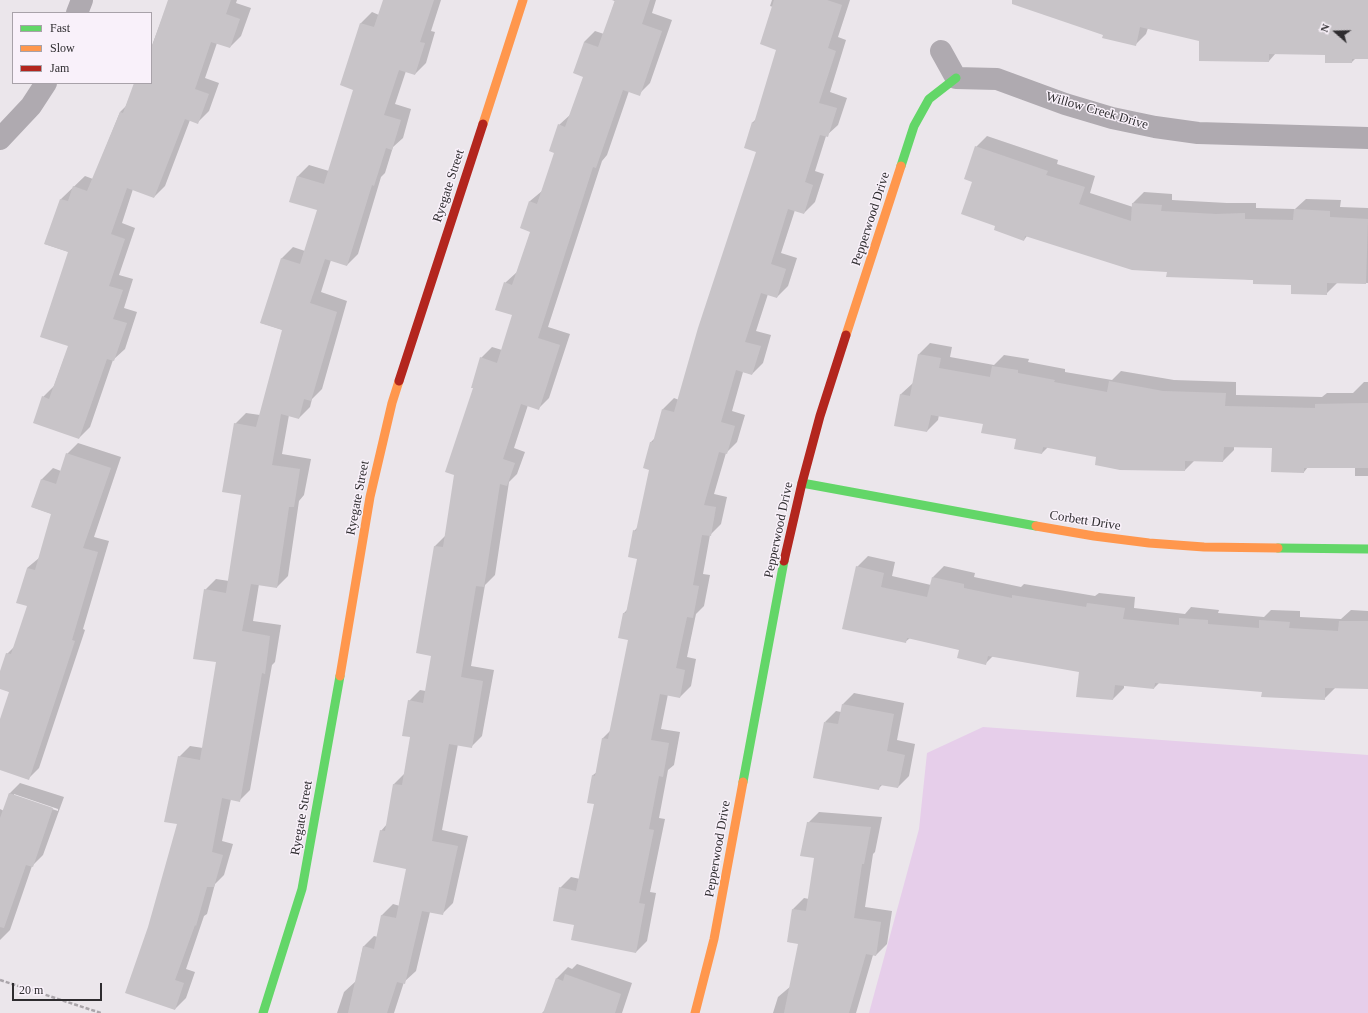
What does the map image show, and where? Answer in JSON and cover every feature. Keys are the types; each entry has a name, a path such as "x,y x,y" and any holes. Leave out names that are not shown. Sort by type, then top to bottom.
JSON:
{"street":[{"path":"77,12 82,0"},
{"name":"Ryegate Street","path":"263,1013 292,925 313,835 370,497 392,403 523,0"},
{"path":"941,50 956,78"},
{"name":"Willow Creek Drive","path":"956,78 997,79 1065,104 1112,118 1155,127 1198,133 1368,138"},
{"name":"Pepperwood Drive","path":"695,1013 714,940 783,567 802,483 820,416 914,126 929,99 956,78"},
{"path":"0,139 31,106 45,84"},
{"name":"Corbett Drive","path":"802,483 1094,536 1149,543 1204,547 1368,550"}],"path":[{"path":"0,980 101,1013"}],"shaded area":[{"path":"983,727 1368,755 1368,1013 869,1013 919,829 927,753"}],"building":[{"path":"168,0 231,0 226,14 240,19 230,48 211,42 195,89 209,94 198,124 185,119 154,198 127,188 111,234 125,239 109,286 123,290 113,319 127,323 114,361 107,359 79,439 33,423 42,396 49,399 68,346 40,337 68,252 44,244 60,199 68,201 73,186 87,191 120,112 123,113 134,84 152,84 152,46"},
{"path":"383,0 434,0 420,42 425,43 415,75 399,70 384,115 401,120 392,150 386,148 374,186 372,185 347,266 325,259 310,303 337,312 311,401 304,399 299,419 281,414 272,465 300,469 294,507 289,507 277,588 251,584 242,631 270,636 265,674 262,673 240,802 222,798 212,852 223,855 214,887 207,887 196,926 195,925 175,980 184,983 175,1010 125,993 148,927 177,824 164,822 178,756 200,760 216,662 193,659 204,589 226,593 241,495 222,492 234,423 256,427 282,330 260,323 281,258 300,264 317,210 289,202 297,176 324,184 353,90 340,85 360,23 374,27"},
{"path":"615,0 650,0 642,24 662,31 640,96 623,90 596,168 593,167 538,338 560,345 539,410 521,404 503,459 515,463 507,486 500,484 484,587 476,586 461,677 483,681 472,748 449,744 432,841 458,846 443,915 422,911 405,984 397,982 387,1013 348,1013 363,946 374,949 381,915 396,918 406,869 373,862 380,830 385,831 393,784 402,785 410,737 402,736 408,700 423,703 431,656 416,653 434,546 443,547 454,475 445,472 473,388 471,388 480,357 497,363 512,315 495,310 504,282 512,285 530,232 520,228 529,201 537,204 554,153 549,151 558,124 565,127 583,77 573,73 584,42 598,47"},
{"path":"774,0 827,0 842,5 828,48 836,51 819,103 837,108 828,137 820,135 805,182 813,185 804,214 788,209 771,264 786,269 777,298 761,293 745,342 761,346 752,375 736,370 721,422 735,426 727,454 719,452 704,505 716,507 711,536 702,535 693,585 699,586 693,618 687,617 676,668 685,670 680,698 660,694 651,740 669,743 663,777 659,776 649,829 654,830 639,903 645,904 636,953 571,940 574,925 553,921 559,887 576,891 594,804 587,803 592,775 595,776 602,738 608,739 628,640 618,638 623,613 626,613 637,559 628,557 633,530 636,531 649,470 643,468 650,442 653,442 662,409 674,412 698,328 756,152 744,148 752,122 754,123 776,50 760,44"},
{"path":"1012,0 1368,0 1368,59 1352,59 1352,63 1325,63 1325,55 1269,54 1269,62 1199,61 1199,41 1140,27 1136,46 1102,38 1103,35 1012,4"},
{"path":"975,146 1048,171 1046,175 1085,187 1079,204 1131,221 1132,203 1162,205 1161,211 1216,214 1245,213 1245,219 1293,220 1294,209 1330,211 1330,217 1368,219 1366,284 1327,283 1327,295 1291,294 1291,285 1253,284 1253,280 1166,277 1167,272 1132,270 1025,236 1024,241 994,230 995,226 961,214 972,182 964,179"},
{"path":"918,354 941,358 939,368 990,377 992,366 1018,370 1018,373 1055,380 1054,382 1107,392 1109,381 1163,391 1226,393 1225,406 1315,408 1315,404 1368,403 1368,468 1304,468 1304,473 1271,472 1272,448 1224,447 1223,462 1185,461 1185,471 1120,470 1095,465 1096,457 1043,447 1042,454 1014,449 1016,439 981,433 983,424 931,415 927,432 894,426 900,394 910,396"},
{"path":"66,453 111,468 83,548 98,552 72,640 75,641 29,780 0,770 0,719 9,692 0,689 0,671 6,653 11,654 27,606 16,603 27,568 35,570 51,514 31,507 41,479 56,484"},
{"path":"856,566 884,573 881,587 927,597 932,577 964,584 964,588 1012,598 1012,595 1086,607 1087,603 1125,608 1123,619 1179,625 1179,618 1208,620 1208,624 1259,628 1259,620 1290,622 1289,628 1338,631 1339,621 1368,621 1368,689 1325,688 1325,700 1261,697 1262,692 1155,683 1154,689 1115,685 1113,700 1076,697 1079,672 988,656 986,665 957,658 959,650 907,638 906,643 842,629"},
{"path":"842,704 894,714 887,751 905,755 898,788 880,785 879,790 813,778 824,722 838,724"},
{"path":"9,793 53,808 33,867 26,865 4,928 0,927 0,818"},
{"path":"807,822 871,827 864,864 862,864 854,918 881,922 876,956 866,954 849,1013 784,1013 798,944 787,942 792,909 806,911 814,858 800,856"},
{"path":"565,974 621,994 615,1013 543,1013 556,978 563,981"}],"traffic: fast":[{"path":"901,166 914,126 929,99 956,78"},
{"path":"802,483 1036,526"},
{"path":"1278,548 1368,549"},
{"path":"743,782 784,561"},
{"path":"263,1013 302,889 340,676"}],"traffic: slow":[{"path":"483,124 523,0"},
{"path":"846,335 901,166"},
{"path":"340,676 370,497 392,403 399,381"},
{"path":"1036,526 1094,536 1149,543 1204,547 1278,548"},
{"path":"695,1013 714,939 743,782"}],"traffic: jam":[{"path":"399,381 483,124"},
{"path":"784,561 802,483 820,416 846,335"}]}
